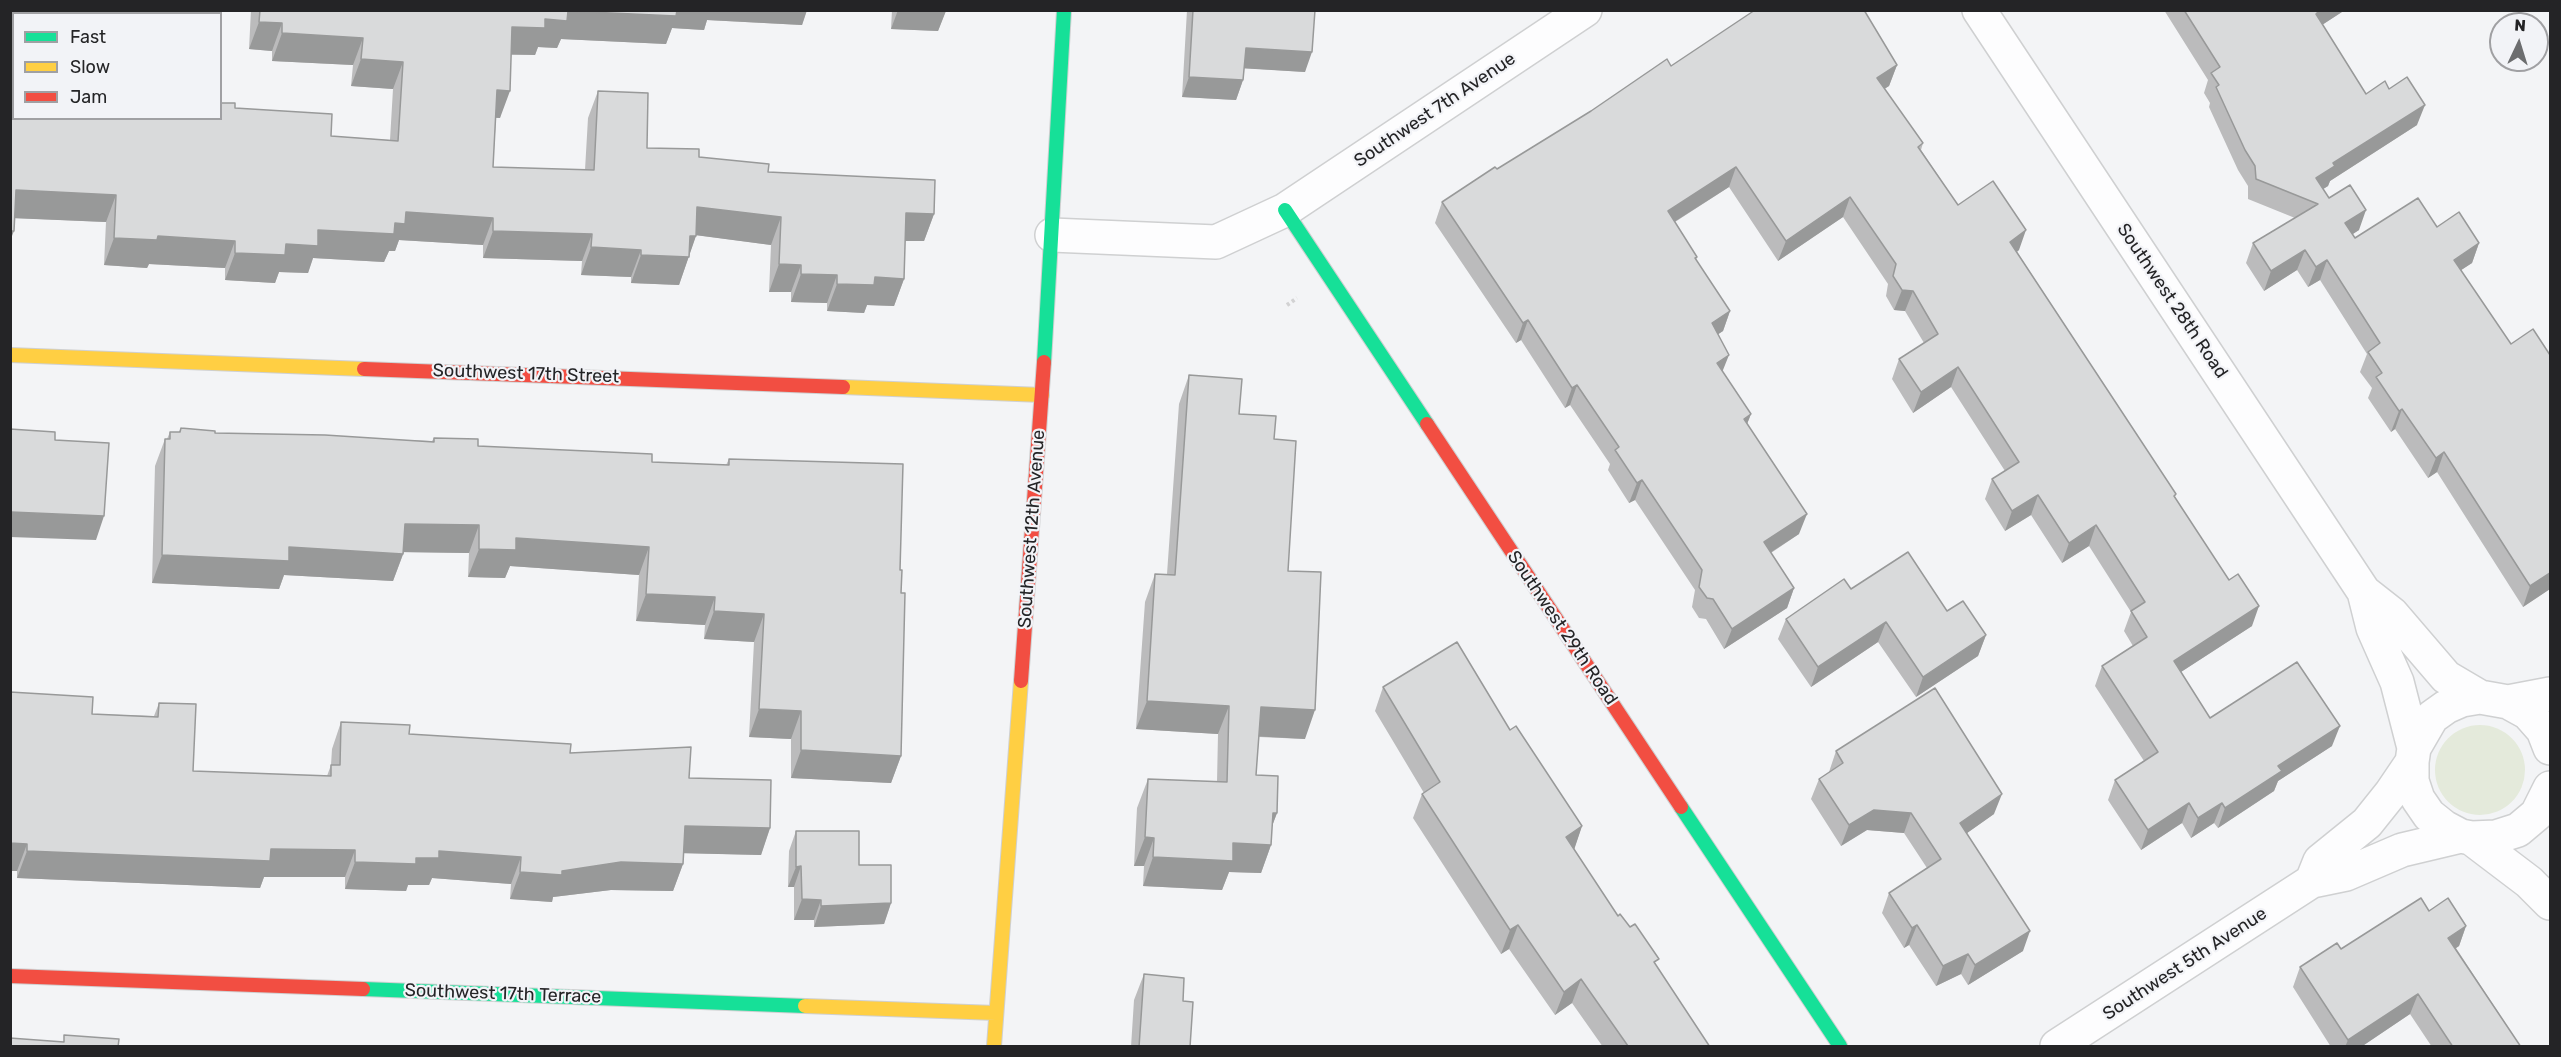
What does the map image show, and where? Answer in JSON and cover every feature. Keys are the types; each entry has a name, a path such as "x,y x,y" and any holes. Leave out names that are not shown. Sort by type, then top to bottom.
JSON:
{"street":[{"name":"Southwest 12th Avenue","path":"994,1047 1042,395 1064,10"},
{"name":"Southwest 7th Avenue","path":"1052,234 1216,242 1285,210 1585,10"},
{"name":"Southwest 28th Road","path":"1979,10 2364,592 2392,614 2446,677 2528,713 2543,730 2550,748"},
{"name":"Southwest 29th Road","path":"1285,210 1840,1047"},
{"name":"Southwest 17th Street","path":"10,355 1042,395"},
{"name":"Southwest 28th Road","path":"2364,592 2373,628 2397,682 2413,755 2412,781 2424,807 2444,827 2466,837"},
{"path":"2494,699 2550,694"},
{"name":"Southwest 5th Avenue","path":"2312,881 2320,861 2367,823 2391,793 2432,717 2454,704 2494,699"},
{"name":"Southwest 5th Avenue","path":"2057,1047 2312,881 2346,874 2402,850 2466,837 2496,837 2518,830 2537,814 2550,795"},
{"path":"2466,837 2529,882 2550,903"},
{"name":"Southwest 17th Terrace","path":"10,976 996,1013"}],"green space":[{"path":"2480,725 2497,729 2512,738 2521,753 2525,770 2521,787 2512,802 2497,811 2480,815 2463,811 2448,802 2439,787 2435,770 2439,753 2448,738 2463,729"}],"building":[{"path":"101,10 153,10 153,12 101,12"},
{"path":"260,10 677,10 676,16 568,11 567,21 545,19 545,28 512,27 510,91 497,90 493,167 594,170 598,91 648,93 647,148 699,149 699,157 769,164 768,172 935,180 934,214 906,213 904,279 875,277 874,285 837,284 837,275 801,274 801,265 779,264 781,217 697,207 696,236 690,236 689,257 641,255 641,250 591,247 592,234 493,231 493,218 406,212 405,224 395,223 394,234 318,230 318,246 286,244 285,255 235,253 235,241 158,236 157,240 114,238 116,195 16,190 14,231 10,231 10,104 12,104 12,120 222,120 222,103 235,103 235,108 332,114 331,136 398,141 403,62 361,59 363,38 282,33 282,23 259,22"},
{"path":"1193,10 1315,10 1312,52 1246,48 1243,80 1189,77"},
{"path":"1755,10 1864,10 1897,65 1877,78 1923,143 1918,147 1958,205 1993,181 2026,230 2010,242 2176,494 2174,496 2229,580 2238,574 2259,606 2174,661 2210,718 2297,662 2340,726 2278,766 2282,771 2225,808 2222,803 2198,818 2189,803 2148,830 2115,780 2158,752 2102,666 2147,637 2131,611 2145,602 2096,525 2069,543 2038,495 2012,511 1992,479 2019,462 1958,367 1921,392 1899,359 1938,334 1913,291 1902,290 1893,276 1896,264 1850,197 1786,241 1736,167 1668,211 1697,257 1695,258 1730,311 1712,323 1729,355 1717,363 1751,414 1744,419 1807,514 1764,542 1794,588 1732,629 1713,599 1707,598 1699,587 1702,570 1642,480 1637,483 1615,450 1619,447 1577,385 1572,388 1528,320 1523,323 1442,202 1495,167 1497,169 1591,111 1667,59 1671,66"},
{"path":"2184,10 2320,10 2316,14 2366,94 2385,81 2389,89 2407,77 2425,105 2333,163 2335,166 2316,178 2329,198 2350,185 2366,210 2345,223 2355,238 2418,198 2437,227 2459,212 2479,243 2454,260 2511,344 2533,329 2550,355 2550,573 2530,586 2444,452 2436,458 2402,409 2399,411 2376,377 2382,373 2368,352 2380,343 2327,260 2316,267 2305,250 2271,271 2253,243 2318,204 2256,179 2255,166 2245,150 2216,87 2219,85 2211,73 2220,67"},
{"path":"1189,375 1242,379 1239,414 1276,416 1274,439 1296,441 1288,571 1321,572 1315,710 1261,707 1256,775 1278,776 1277,813 1273,813 1271,845 1233,843 1233,861 1153,857 1154,838 1145,837 1148,779 1227,782 1229,706 1147,701 1155,574 1175,575"},
{"path":"181,428 215,431 215,433 325,435 434,442 434,438 478,439 478,446 652,454 652,462 729,465 729,459 903,464 900,570 902,570 901,593 905,593 901,756 801,750 801,711 759,709 764,614 714,611 715,597 646,594 649,547 516,538 516,550 479,549 479,525 405,524 403,554 289,547 289,561 162,555 165,439 170,439 170,432 180,432"},
{"path":"10,429 55,432 55,440 109,443 104,516 11,512 10,522"},
{"path":"1908,552 1947,611 1963,601 1986,635 1923,677 1886,622 1818,667 1786,619 1844,579 1851,589"},
{"path":"1457,642 1510,730 1516,726 1582,826 1566,837 1618,916 1620,914 1630,927 1635,924 1659,959 1654,962 1710,1047 1627,1047 1581,979 1564,992 1518,925 1510,930 1422,794 1440,782 1383,687"},
{"path":"1935,688 2002,794 1960,823 2030,931 1975,965 1968,954 1943,966 1917,925 1912,928 1889,893 1941,859 1911,813 1874,810 1849,825 1819,779 1843,763 1836,751"},
{"path":"10,692 93,697 92,714 158,717 159,703 196,704 193,771 331,776 331,765 340,765 341,722 410,725 409,734 571,744 570,753 691,747 689,778 771,780 770,828 685,826 683,864 621,862 562,871 562,875 520,872 521,857 439,851 439,858 416,858 416,864 355,862 355,850 271,849 270,861 27,851 27,844 10,843"},
{"path":"796,831 859,831 859,865 891,865 891,903 821,906 821,900 802,899 801,866 796,867"},
{"path":"2421,898 2429,911 2448,898 2466,926 2448,938 2521,1047 2453,1047 2418,994 2348,1040 2300,967 2337,943 2341,949"},
{"path":"1144,974 1184,978 1183,1001 1193,1002 1190,1047 1139,1047"},
{"path":"64,1035 119,1039 118,1047 10,1047 10,1038 64,1042"}],"traffic: fast":[{"path":"1044,362 1064,10"},
{"path":"1285,210 1427,424"},
{"path":"1681,807 1840,1046"},
{"path":"363,989 805,1006"}],"traffic: slow":[{"path":"10,355 364,369"},
{"path":"843,387 1042,395"},
{"path":"994,1046 1021,681"},
{"path":"805,1006 996,1013"}],"traffic: jam":[{"path":"1021,681 1044,362"},
{"path":"364,369 843,387"},
{"path":"1427,424 1681,807"},
{"path":"10,976 363,989"}]}
